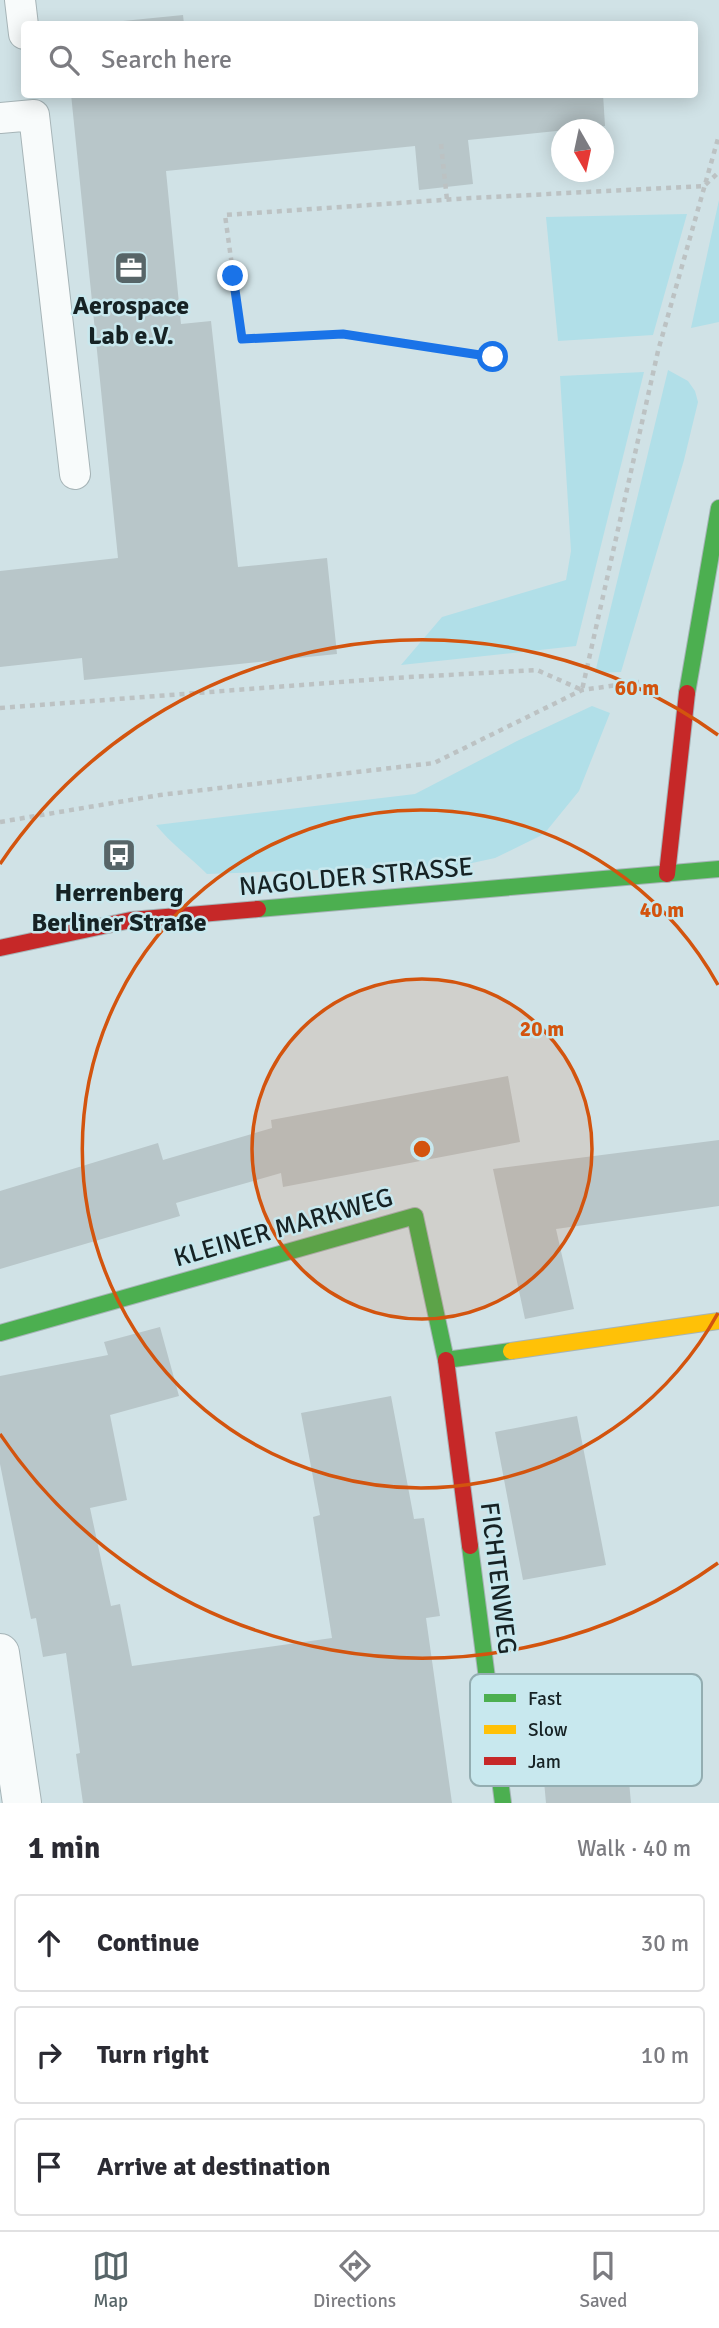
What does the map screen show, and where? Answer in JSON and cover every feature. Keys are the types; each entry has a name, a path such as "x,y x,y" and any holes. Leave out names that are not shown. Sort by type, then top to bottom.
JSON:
{"street":[{"path":"667,874 689,676 719,508"},
{"name":"NAGOLDER STRASSE","path":"0,948 131,920 719,869"},
{"name":"KLEINER MARKWEG","path":"0,1332 415,1216 446,1360"},
{"path":"446,1360 719,1321"},
{"name":"FICHTENWEG","path":"446,1360 486,1674"},
{"path":"0,1653 22,1803"}],"lane":[{"path":"20,0 22,21"},
{"path":"0,118 33,105 75,474"}],"path":[{"path":"582,691 658,351 719,135"},
{"path":"441,144 447,200"},
{"path":"493,357 343,334 242,339 225,215 704,186 719,172"},
{"path":"0,708 393,678 537,670 582,691"},
{"path":"0,822 160,795 435,763 582,691 689,676"}],"shaded area":[{"path":"719,200 719,322 691,328"},
{"path":"687,214 653,335 558,341 546,217"},
{"path":"668,370 688,381 698,402 684,460 621,672 595,673"},
{"path":"644,372 576,646 401,665 442,617 566,580 571,551 560,376"},
{"path":"592,706 610,713 579,791 544,834 495,858 463,865 207,874 156,825 415,794"}],"building":[{"path":"183,15 184,21 123,21"},
{"path":"71,98 603,98 605,119 551,119 551,132 468,140 473,184 419,190 415,146 166,171 181,324 211,321 238,567 327,558 337,654 84,680 82,658 0,667 0,571 118,558"},
{"path":"508,1076 520,1142 283,1187 281,1173 176,1203 180,1216 0,1269 0,1191 158,1143 163,1160 272,1128 271,1120"},
{"path":"719,1140 719,1206 556,1229 574,1309 525,1319 493,1169"},
{"path":"160,1327 179,1396 110,1415 127,1500 90,1508 111,1606 120,1604 132,1666 332,1638 313,1517 320,1515 301,1413 391,1396 414,1519 424,1518 440,1616 426,1618 452,1803 83,1803 76,1754 80,1753 66,1653 43,1657 36,1618 31,1619 0,1464 0,1376 108,1355 104,1342"},
{"path":"577,1416 606,1565 523,1580 495,1432"},
{"path":"544,1786 629,1786 631,1803 546,1803"}],"traffic: fast":[{"path":"687,693 719,508"},
{"path":"258,909 719,869"},
{"path":"0,1333 415,1216 446,1360 511,1351"},
{"path":"470,1546 486,1674"},
{"path":"501,1786 503,1803"}],"traffic: slow":[{"path":"511,1351 719,1321"}],"traffic: jam":[{"path":"667,874 687,693"},
{"path":"0,948 131,920 258,909"},
{"path":"446,1360 470,1546"}],"place":[{"name":"Aerospace Lab e.V.","path":"131,268"},
{"name":"Herrenberg Berliner Straße","path":"119,855"}],"route":[{"path":"233,276 242,339 343,334 493,357"}]}
